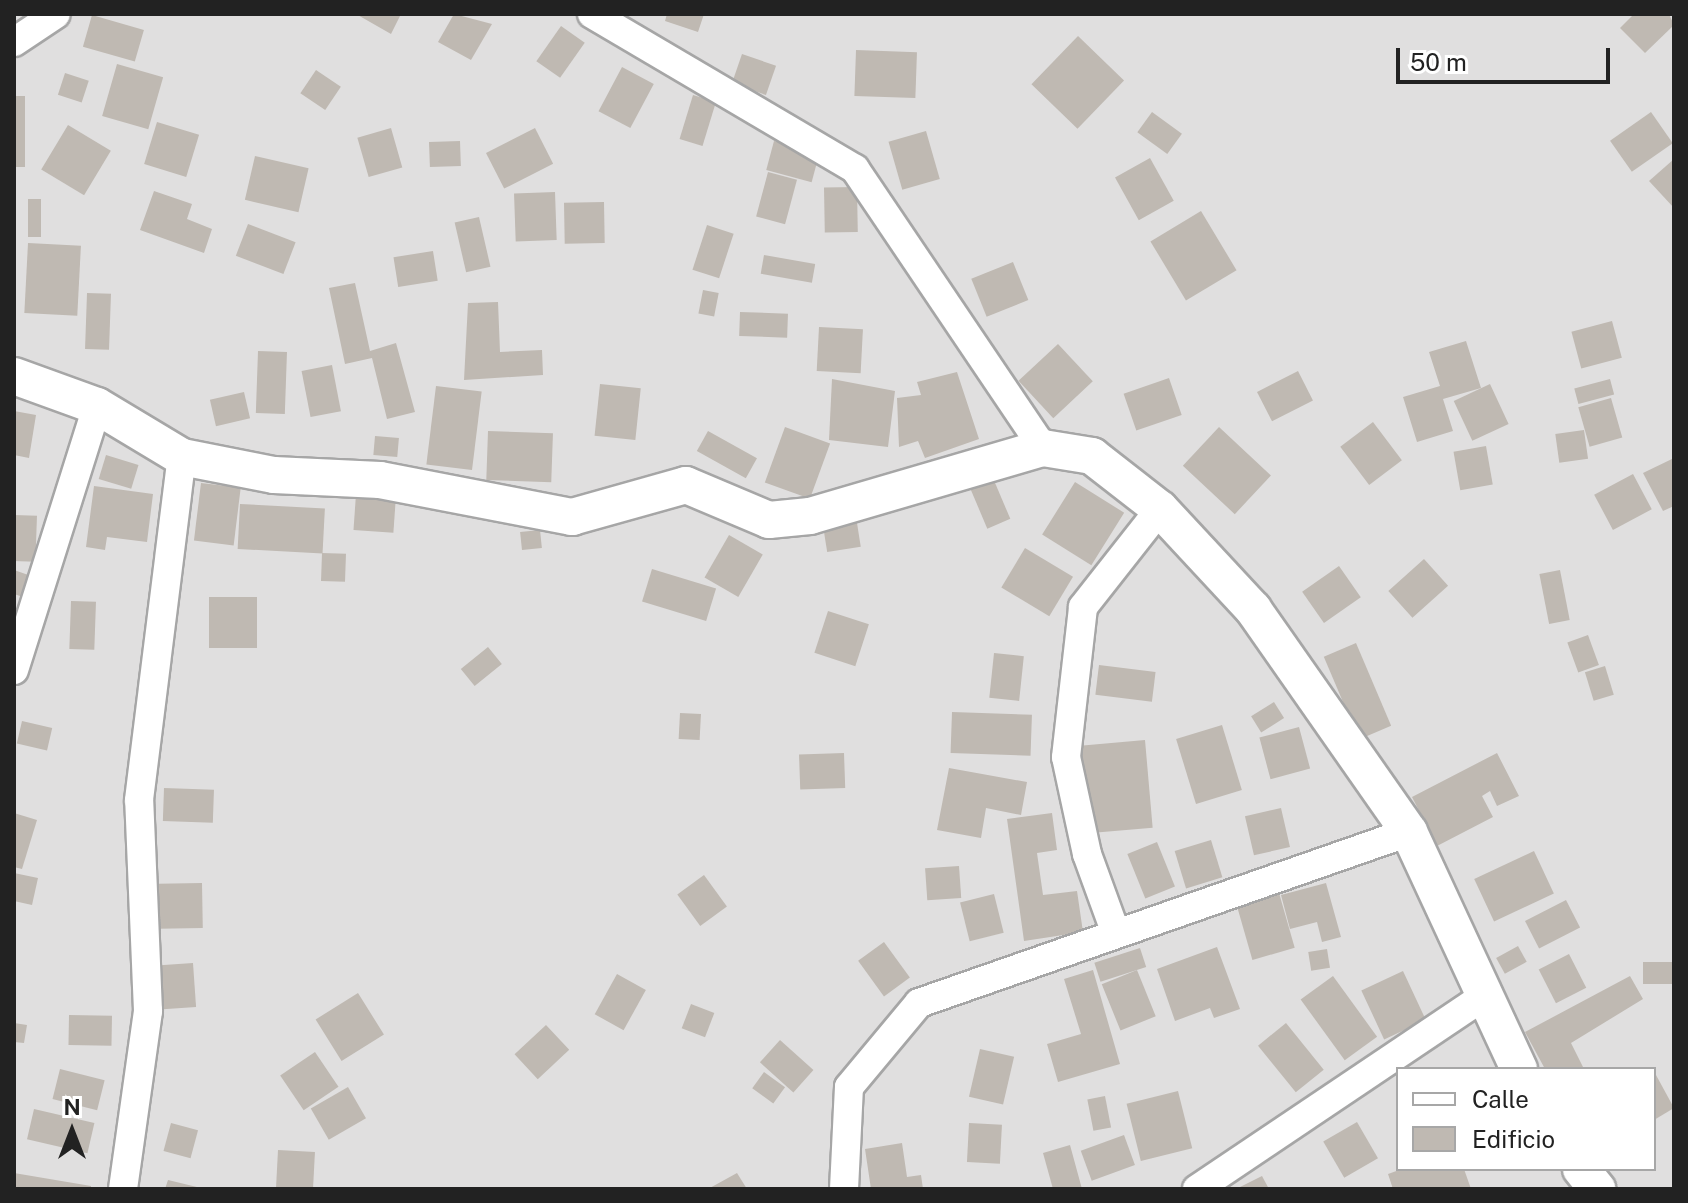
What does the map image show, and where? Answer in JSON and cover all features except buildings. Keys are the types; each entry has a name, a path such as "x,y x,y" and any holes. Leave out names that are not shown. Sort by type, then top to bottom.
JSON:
{"street":[{"path":"14,42 56,14"},
{"path":"592,14 855,169 1043,448"},
{"path":"14,376 97,406 182,457 274,475 380,480 572,517 686,485 769,520 810,516 1043,448 1092,456 1160,509 1253,609 1409,832 1487,994 1518,1067"},
{"path":"14,670 97,406"},
{"path":"123,1189 148,1011 139,800 182,457"},
{"path":"1115,931 1087,854 1066,757 1083,607 1160,509"},
{"path":"844,1189 849,1087 919,1003 1115,931 1409,832"},
{"path":"1197,1189 1487,994"},
{"path":"1583,1171 1597,1189"}],"shaded area":[{"path":"14,14 1674,14 1674,1189 14,1189"}]}
